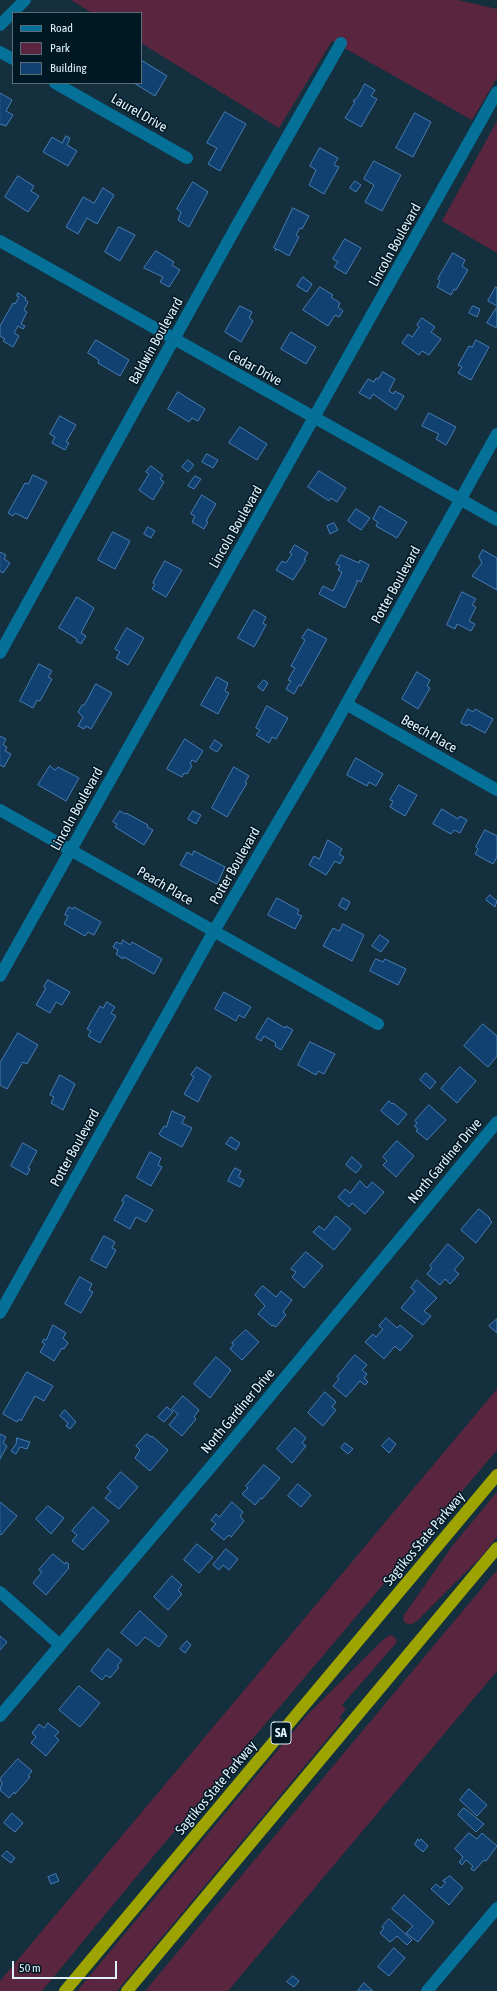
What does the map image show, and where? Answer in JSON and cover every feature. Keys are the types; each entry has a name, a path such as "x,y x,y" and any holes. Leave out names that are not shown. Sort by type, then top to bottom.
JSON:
{"highway":[{"name":"Sagtikos State Parkway","path":"65,1991 497,1475"},
{"path":"127,1991 497,1548"}],"street":[{"path":"13,12 25,0"},
{"path":"0,25 12,13"},
{"name":"Baldwin Boulevard","path":"0,654 341,43"},
{"path":"0,52 12,58"},
{"name":"Laurel Drive","path":"57,84 187,158"},
{"name":"Lincoln Boulevard","path":"0,976 497,92"},
{"name":"Cedar Drive","path":"0,241 497,520"},
{"name":"Potter Boulevard","path":"0,1313 214,931 346,704 497,434"},
{"name":"Beech Place","path":"346,704 497,790"},
{"name":"Peach Place","path":"0,810 378,1024"},
{"name":"North Gardiner Drive","path":"0,1716 215,1462 497,1122"},
{"path":"0,1592 60,1645"},
{"path":"427,1991 497,1908"}],"green space":[{"path":"71,0 458,0 497,9 497,78 472,120 332,41 279,128 142,44 142,12 90,12"},
{"path":"497,121 497,253 442,221"},
{"path":"497,1389 497,1450 151,1859 42,1991 0,1991 0,1981"},
{"path":"497,1492 497,1537 481,1557 417,1621 411,1624 406,1623 403,1620 404,1615 453,1545"},
{"path":"497,1570 497,1671 228,1991 145,1991"},
{"path":"390,1635 395,1637 397,1642 342,1705 346,1709 339,1718 343,1720 117,1991 77,1991 307,1715 384,1639"}],"building":[{"path":"142,61 167,76 155,96 136,84 142,84"},
{"path":"365,84 375,90 371,96 377,99 361,127 345,118 355,102 353,101 357,98"},
{"path":"0,93 12,100 6,111 13,115 6,126 0,124"},
{"path":"225,112 246,124 220,171 208,164 217,148 207,143"},
{"path":"415,113 431,122 413,157 396,148"},
{"path":"66,136 70,138 67,145 77,151 68,166 43,152 52,137 62,143"},
{"path":"320,148 338,158 334,165 339,167 324,194 309,185 316,170 310,166"},
{"path":"374,161 401,175 382,211 365,202 374,185 364,179"},
{"path":"18,176 34,186 31,191 39,196 28,212 5,197"},
{"path":"355,181 361,185 356,192 350,188"},
{"path":"193,182 208,192 189,227 178,220 181,212 177,209"},
{"path":"103,188 114,195 97,224 87,218 78,234 66,227 83,197 94,203"},
{"path":"293,208 309,216 302,229 300,228 296,235 299,237 289,256 277,249 275,251 276,249 274,248"},
{"path":"119,227 135,235 120,261 105,252"},
{"path":"345,239 361,248 346,274 334,267 338,262 333,259"},
{"path":"156,251 174,262 172,265 180,270 169,287 160,282 163,277 144,268"},
{"path":"453,253 465,260 462,266 468,270 456,290 454,289 451,295 437,287 440,281 438,279"},
{"path":"303,277 312,284 307,292 297,286"},
{"path":"320,287 333,295 331,297 340,303 338,307 343,311 339,317 335,315 328,326 303,310"},
{"path":"496,287 497,288 497,306 488,301"},
{"path":"18,293 26,298 25,300 28,302 24,310 27,312 21,324 25,326 23,329 18,326 14,333 19,336 13,347 3,341 5,339 0,336 0,326 13,303 15,304 19,297 17,296"},
{"path":"240,306 252,312 249,318 253,321 241,342 225,332"},
{"path":"473,306 480,309 477,317 469,313"},
{"path":"497,307 497,328 487,323"},
{"path":"422,318 435,327 431,332 441,339 429,355 422,351 419,355 402,343 408,334 412,337 419,327 417,325"},
{"path":"291,332 316,347 306,364 281,349"},
{"path":"96,340 129,360 120,376 98,363 99,360 88,353"},
{"path":"476,340 489,347 471,380 458,373 462,367 458,365 469,346 472,347"},
{"path":"383,372 395,379 389,391 394,394 395,391 404,396 396,410 373,394 370,399 359,393 368,379 374,382"},
{"path":"178,392 205,409 198,421 192,418 189,422 168,409"},
{"path":"429,413 456,427 446,445 436,439 439,434 422,426"},
{"path":"60,416 76,425 66,442 69,443 65,450 52,443 55,437 50,434"},
{"path":"240,427 267,444 257,460 229,443"},
{"path":"207,454 218,460 213,468 202,462"},
{"path":"188,460 194,465 188,472 182,467"},
{"path":"151,466 163,475 160,479 164,482 153,500 139,490 149,474 146,472"},
{"path":"319,471 346,488 337,502 331,498 329,501 308,487"},
{"path":"33,475 47,482 27,519 15,513 13,516 8,513 25,483 28,484"},
{"path":"195,476 201,479 194,489 188,486"},
{"path":"202,495 216,504 206,521 208,522 204,529 192,522 195,516 191,514"},
{"path":"380,506 407,522 397,538 376,526 378,522 373,519"},
{"path":"356,509 370,518 361,530 348,521"},
{"path":"334,523 338,530 330,534 327,526"},
{"path":"148,527 155,531 151,538 144,534"},
{"path":"113,532 130,541 115,569 98,560"},
{"path":"295,545 308,553 304,559 306,560 293,580 276,570 282,561 286,563 292,554 290,553"},
{"path":"483,550 497,558 497,590 472,576 482,563 479,557"},
{"path":"0,552 6,555 4,559 10,563 3,573 0,571"},
{"path":"341,555 359,563 360,560 369,565 361,582 357,580 345,608 319,594 323,586 333,591 342,572 338,570 340,566 336,564"},
{"path":"165,561 182,570 166,597 152,589 155,584 153,583"},
{"path":"462,592 476,599 472,605 476,607 469,621 475,624 471,631 457,624 455,629 447,625"},
{"path":"77,597 94,608 81,633 86,636 81,644 76,641 77,639 59,628"},
{"path":"254,610 266,617 263,623 266,625 254,647 238,638"},
{"path":"127,628 144,638 128,665 116,658 120,652 115,649"},
{"path":"308,629 327,639 301,686 299,685 294,694 286,689 291,681 288,680 295,668 291,666 305,640 302,638"},
{"path":"39,664 52,671 48,677 52,679 40,701 37,700 33,708 20,701"},
{"path":"417,672 430,680 427,686 430,688 418,709 402,699"},
{"path":"217,677 228,683 225,691 229,693 218,714 201,705"},
{"path":"264,680 268,683 263,691 258,687"},
{"path":"96,684 112,693 91,729 86,726 84,729 78,726 83,717 78,712 82,705 84,705"},
{"path":"267,706 288,718 276,739 272,737 269,743 256,735 260,730 256,728"},
{"path":"468,709 473,712 475,709 493,719 485,733 468,724 467,726 461,723"},
{"path":"0,736 6,739 3,745 7,747 5,751 11,754 4,767 0,765"},
{"path":"185,739 203,751 196,762 192,760 190,764 192,766 187,774 184,773 182,777 167,769"},
{"path":"215,740 222,745 217,752 210,748"},
{"path":"356,758 383,774 376,786 369,782 367,786 347,775"},
{"path":"50,766 55,770 58,767 79,778 66,801 38,785"},
{"path":"234,767 249,776 245,782 247,783 227,817 212,808"},
{"path":"399,785 417,795 405,816 390,807 393,801 390,800"},
{"path":"442,809 458,819 460,816 467,820 460,833 454,830 451,834 433,824"},
{"path":"120,811 148,825 147,827 153,830 144,845 115,827 117,824 113,822"},
{"path":"193,811 201,815 196,824 188,819"},
{"path":"485,830 497,836 497,857 493,864 475,854 478,849 476,847"},
{"path":"328,840 342,849 339,854 344,857 340,864 335,861 326,875 309,865 314,856 319,859"},
{"path":"194,851 225,867 217,884 180,865 187,852 192,855"},
{"path":"490,895 497,901 495,907 486,900"},
{"path":"277,898 299,910 297,914 302,916 295,929 268,915"},
{"path":"343,898 350,902 346,910 339,906"},
{"path":"69,907 73,909 74,907 101,922 94,935 88,932 85,936 64,924 68,916 65,915"},
{"path":"343,924 364,935 352,961 323,946 333,928 339,931"},
{"path":"380,935 389,941 381,952 372,946"},
{"path":"123,940 130,945 132,942 162,959 154,974 116,954 118,950 113,947 116,942 121,944"},
{"path":"376,959 383,962 385,959 406,969 398,985 370,971"},
{"path":"48,980 70,992 62,1005 56,1002 50,1013 36,1005 46,988 44,987"},
{"path":"224,992 251,1007 244,1018 239,1015 236,1021 215,1009"},
{"path":"107,1002 115,1007 111,1013 116,1016 100,1043 88,1036 91,1031 87,1029 100,1006 103,1008"},
{"path":"268,1018 285,1028 286,1026 293,1030 281,1050 275,1046 276,1043 264,1036 261,1041 256,1038"},
{"path":"483,1024 497,1036 497,1056 488,1067 464,1046"},
{"path":"18,1033 38,1045 27,1064 23,1062 7,1089 0,1085 0,1063"},
{"path":"310,1042 335,1054 324,1074 318,1071 316,1075 298,1065"},
{"path":"197,1067 211,1076 198,1102 184,1094 194,1077 191,1075"},
{"path":"460,1067 476,1081 457,1103 441,1089"},
{"path":"426,1073 436,1082 430,1089 420,1080"},
{"path":"60,1075 75,1084 63,1110 51,1103 54,1097 50,1095"},
{"path":"389,1101 407,1114 398,1125 381,1111"},
{"path":"429,1105 446,1120 427,1140 416,1131 418,1129 414,1126 417,1123 415,1121"},
{"path":"172,1111 185,1117 182,1123 192,1128 182,1147 159,1134 164,1126 166,1127"},
{"path":"231,1137 240,1143 236,1150 226,1144"},
{"path":"397,1141 414,1156 396,1177 383,1165 387,1161 383,1157"},
{"path":"23,1143 37,1151 28,1168 30,1169 27,1175 11,1166"},
{"path":"150,1152 161,1158 158,1165 162,1167 151,1186 137,1178"},
{"path":"352,1157 362,1166 356,1173 346,1165"},
{"path":"235,1168 241,1171 238,1177 244,1180 240,1187 228,1181"},
{"path":"360,1181 367,1188 372,1182 384,1192 365,1214 352,1203 349,1207 338,1197 345,1189 350,1193"},
{"path":"126,1195 153,1210 146,1222 136,1217 130,1229 114,1220 124,1202 122,1201"},
{"path":"479,1209 490,1218 489,1219 492,1222 476,1243 461,1230"},
{"path":"336,1216 351,1229 334,1250 313,1232 319,1226 324,1230"},
{"path":"104,1236 115,1242 112,1248 116,1250 106,1268 91,1260"},
{"path":"448,1244 464,1258 454,1270 459,1274 450,1284 445,1279 440,1285 427,1274 432,1268 430,1266"},
{"path":"306,1252 323,1266 304,1288 292,1277 296,1272 291,1269"},
{"path":"80,1277 92,1284 89,1290 93,1292 81,1313 65,1304"},
{"path":"417,1280 437,1298 424,1311 431,1316 423,1325 401,1308 415,1291 411,1288"},
{"path":"263,1286 276,1297 281,1291 292,1300 283,1312 286,1315 276,1327 273,1325 272,1326 258,1314 265,1306 255,1295"},
{"path":"386,1318 397,1328 400,1325 413,1336 400,1351 395,1346 384,1359 365,1342 373,1334 376,1337 383,1329 379,1326"},
{"path":"497,1319 497,1333 489,1326"},
{"path":"53,1325 66,1333 63,1338 68,1343 64,1349 62,1348 54,1361 40,1352 45,1344 42,1342 44,1339 46,1340"},
{"path":"246,1330 259,1342 242,1360 230,1349 234,1344 232,1343"},
{"path":"355,1355 367,1365 362,1370 367,1374 364,1378 368,1382 365,1385 360,1381 346,1397 333,1386 339,1379 337,1377"},
{"path":"216,1357 231,1370 210,1398 194,1384"},
{"path":"27,1372 53,1386 44,1401 35,1396 21,1421 19,1419 17,1422 3,1414"},
{"path":"325,1392 336,1402 332,1407 336,1410 323,1426 308,1413"},
{"path":"183,1396 199,1410 194,1417 196,1419 182,1436 169,1425 178,1414 172,1409"},
{"path":"167,1407 173,1412 164,1422 158,1417"},
{"path":"65,1410 76,1422 70,1429 66,1426 68,1423 60,1416"},
{"path":"295,1428 306,1438 302,1443 306,1446 292,1463 277,1449"},
{"path":"0,1434 6,1437 3,1443 7,1446 0,1459"},
{"path":"147,1434 151,1437 152,1436 168,1450 150,1471 135,1458 140,1450 136,1446"},
{"path":"17,1438 30,1442 27,1449 20,1447 16,1454 11,1451 16,1444"},
{"path":"389,1438 396,1444 389,1453 382,1446"},
{"path":"345,1443 353,1449 348,1454 341,1448"},
{"path":"264,1465 280,1478 255,1505 242,1494 248,1488 246,1486"},
{"path":"121,1472 138,1487 119,1509 105,1498 111,1491 107,1488"},
{"path":"298,1484 311,1495 301,1507 288,1496"},
{"path":"0,1502 17,1516 1,1535 0,1534"},
{"path":"232,1502 243,1512 240,1516 244,1521 231,1537 229,1535 224,1540 211,1529 216,1524 211,1520 216,1514 219,1517"},
{"path":"48,1506 64,1518 51,1534 36,1519"},
{"path":"93,1507 109,1521 83,1550 72,1541 77,1535 72,1531"},
{"path":"197,1544 213,1557 199,1573 184,1560"},
{"path":"226,1549 238,1559 229,1570 223,1565 219,1570 213,1565"},
{"path":"53,1554 65,1564 66,1562 69,1564 69,1568 46,1595 33,1583 42,1572 39,1570"},
{"path":"172,1576 182,1585 178,1590 182,1594 168,1610 154,1597"},
{"path":"140,1611 167,1636 159,1647 145,1637 137,1646 121,1633"},
{"path":"0,1636 7,1642 0,1650"},
{"path":"187,1641 191,1645 185,1653 180,1649"},
{"path":"108,1649 122,1660 117,1666 119,1667 110,1678 106,1675 102,1680 91,1671"},
{"path":"79,1686 100,1703 80,1727 59,1710"},
{"path":"48,1723 59,1732 55,1736 59,1740 46,1756 31,1743 36,1737 32,1733 39,1724 44,1728"},
{"path":"18,1759 32,1771 28,1776 30,1777 15,1794 14,1792 9,1798 0,1790 2,1783 0,1779"},
{"path":"469,1789 487,1805 477,1816 460,1800"},
{"path":"464,1808 484,1824 476,1832 458,1815"},
{"path":"12,1813 23,1823 15,1832 4,1823"},
{"path":"469,1833 477,1839 482,1833 497,1846 486,1861 484,1860 474,1871 471,1869 473,1866 466,1860 462,1865 459,1862 463,1857 455,1849"},
{"path":"418,1839 419,1841 421,1839 428,1846 423,1852 415,1845"},
{"path":"7,1851 15,1858 11,1863 2,1856"},
{"path":"56,1874 59,1881 51,1884 48,1877"},
{"path":"450,1876 463,1888 449,1905 431,1889 436,1884 441,1888 446,1882 443,1881"},
{"path":"404,1895 434,1922 418,1942 406,1933 413,1926 392,1909"},
{"path":"389,1919 412,1940 407,1945 397,1936 390,1942 380,1933 384,1928 382,1927"},
{"path":"394,1948 405,1958 389,1976 378,1967"},
{"path":"293,1976 299,1981 294,1987 287,1982"},
{"path":"364,1983 373,1991 358,1991"}]}
